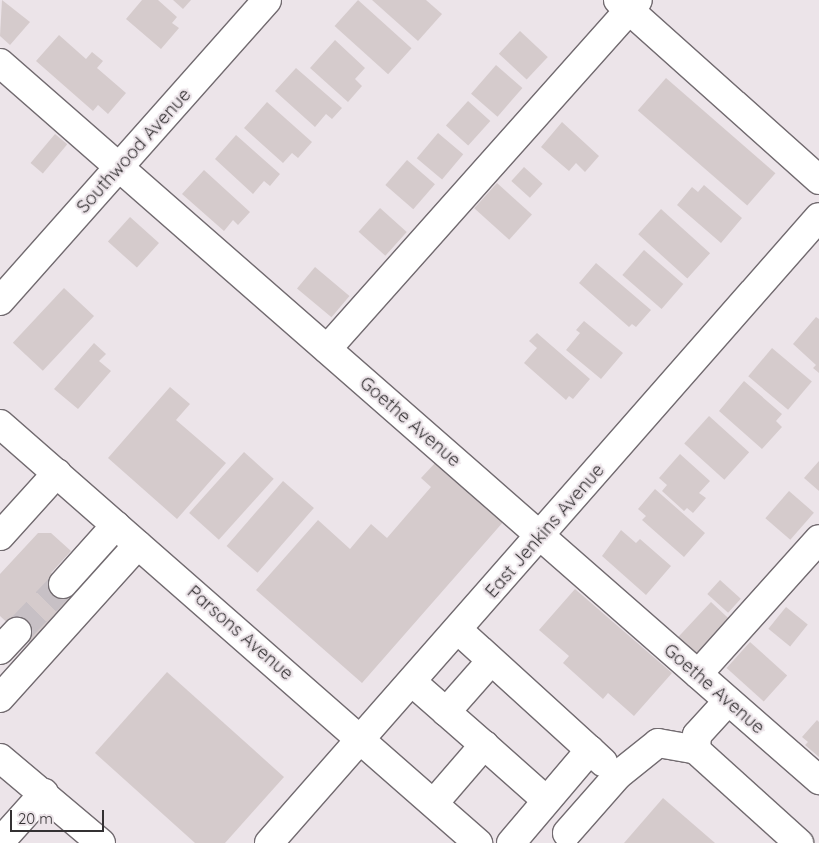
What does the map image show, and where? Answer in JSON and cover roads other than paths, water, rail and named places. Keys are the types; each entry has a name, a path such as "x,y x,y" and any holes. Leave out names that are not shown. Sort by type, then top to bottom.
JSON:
{"street":[{"name":"Southwood Avenue","path":"0,301 120,168 267,0"},
{"path":"327,350 628,3 819,180"},
{"name":"Goethe Avenue","path":"0,63 819,780"},
{"name":"East Jenkins Avenue","path":"269,843 362,740 819,217"},
{"name":"Parsons Avenue","path":"0,424 478,843"},
{"path":"0,536 56,473"},
{"path":"63,584 116,525"},
{"path":"698,674 819,539"},
{"path":"0,698 138,545"},
{"path":"458,630 618,775"},
{"path":"446,712 491,661"},
{"path":"412,682 546,800"},
{"path":"696,750 697,736 728,701"},
{"path":"567,833 618,775 658,742 696,750 799,843"},
{"path":"434,803 484,745"},
{"path":"511,843 590,750"},
{"path":"0,758 44,793 101,843"},
{"path":"0,842 44,793"}],"tunnel":[{"path":"17,632 63,584"}]}
